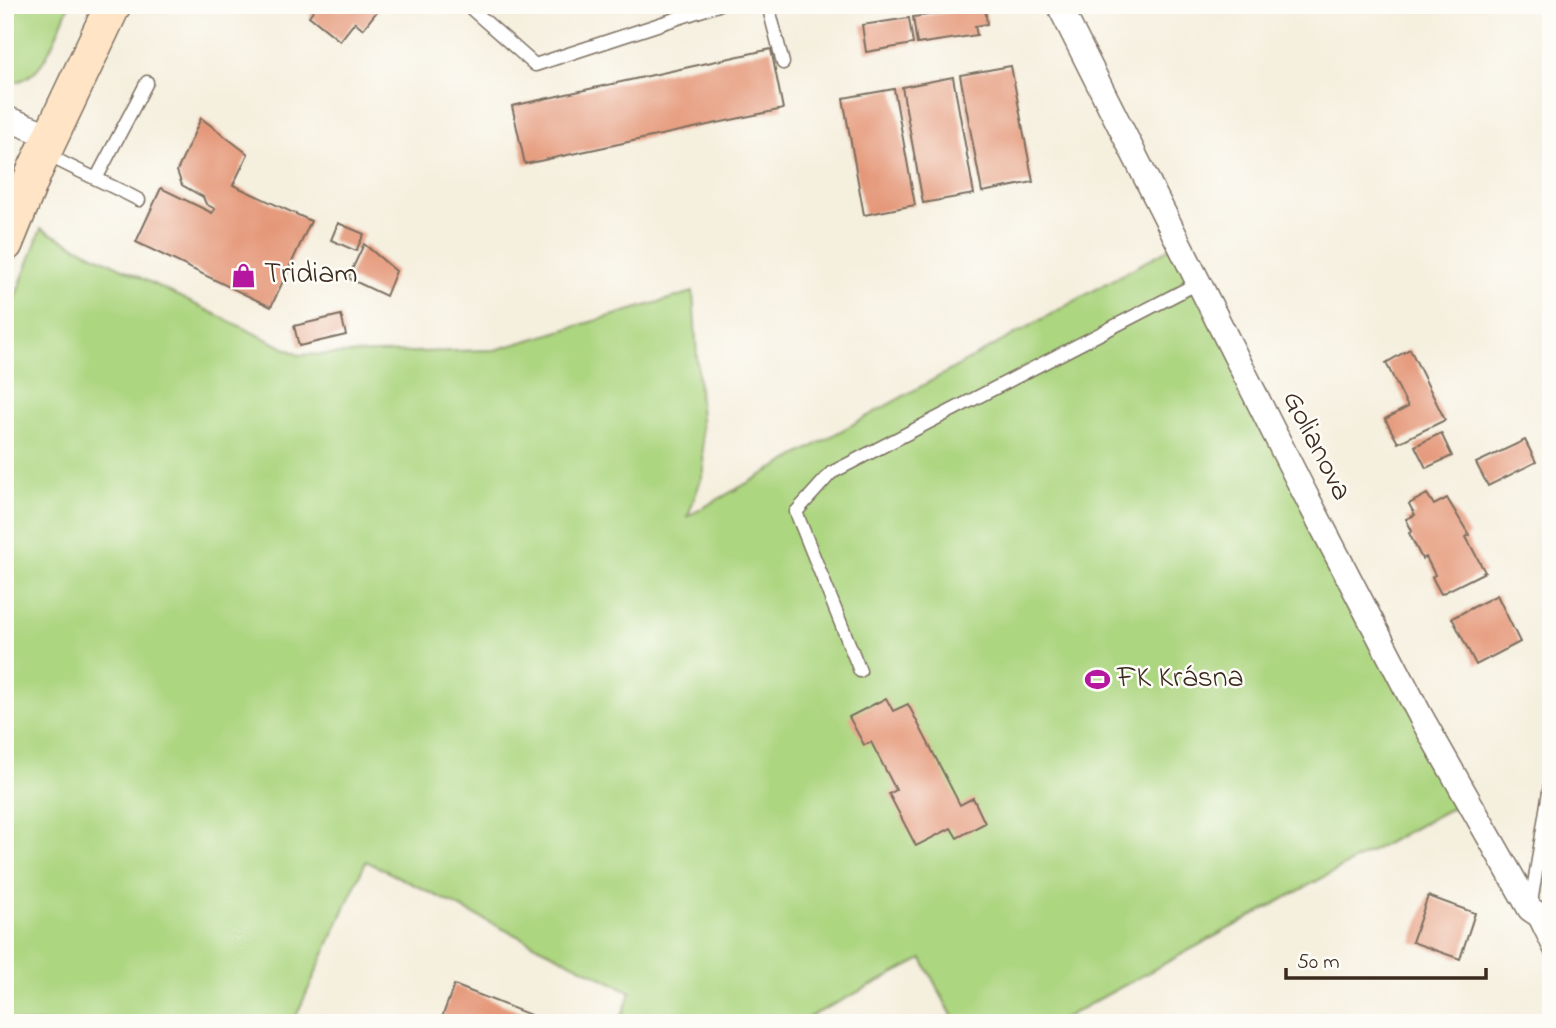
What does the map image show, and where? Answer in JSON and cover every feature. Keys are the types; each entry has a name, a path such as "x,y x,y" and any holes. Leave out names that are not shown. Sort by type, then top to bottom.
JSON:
{"main road":[{"path":"5,244 113,5"}],"street":[{"name":"Golianova","path":"1059,5 1421,717 1530,909"},
{"path":"5,118 48,144"},
{"path":"1530,909 1551,923"}],"lane":[{"path":"467,5 535,65 718,5"},
{"path":"768,5 783,63"},
{"path":"97,177 147,82"},
{"path":"48,144 79,172 97,177 139,200"},
{"path":"860,671 796,512 831,473 1198,283"},
{"path":"1551,779 1530,909 1551,952"}],"green space":[{"path":"5,5 69,5 47,56 39,67 30,76 5,83"},
{"path":"41,229 299,355 495,350 693,292 704,471 688,516 1179,243 1468,799 1055,1023 956,1023 922,959 798,1023 619,1023 631,992 366,861 293,1023 5,1023 5,324"}],"building":[{"path":"317,5 382,5 363,29 355,22 340,41 309,16"},
{"path":"985,7 987,24 975,26 977,35 917,44 913,17"},
{"path":"909,18 913,44 866,52 862,25"},
{"path":"771,49 783,109 525,164 512,106"},
{"path":"1011,66 1033,182 982,192 960,75"},
{"path":"953,77 974,194 923,203 902,87"},
{"path":"894,89 915,205 864,215 843,98"},
{"name":"Tridiam","path":"201,118 248,154 233,185 311,221 271,307 136,242 161,188 212,213 215,209 206,204 203,197 182,185 177,171"},
{"path":"338,223 364,234 356,251 331,240"},
{"path":"364,244 396,271 386,296 348,278"},
{"path":"341,315 346,335 299,346 294,326"},
{"path":"1410,349 1445,420 1398,443 1385,419 1408,407 1386,363"},
{"path":"1441,433 1452,456 1426,468 1415,446"},
{"path":"1525,440 1536,462 1488,486 1476,463"},
{"path":"1427,494 1434,505 1447,498 1469,535 1466,537 1485,572 1441,594 1426,557 1422,559 1409,533 1412,531 1406,519 1415,515 1409,504"},
{"path":"1497,595 1520,642 1476,665 1452,618"},
{"path":"886,698 893,711 908,704 960,805 973,798 985,823 957,838 951,828 916,846 889,794 896,790 871,742 864,745 849,717"},
{"path":"1428,896 1475,913 1460,959 1412,942"},
{"path":"454,985 551,1023 440,1023"}],"place":[{"name":"Tridiam","path":"244,275"},
{"name":"FK Krásna","path":"1097,679"}]}
